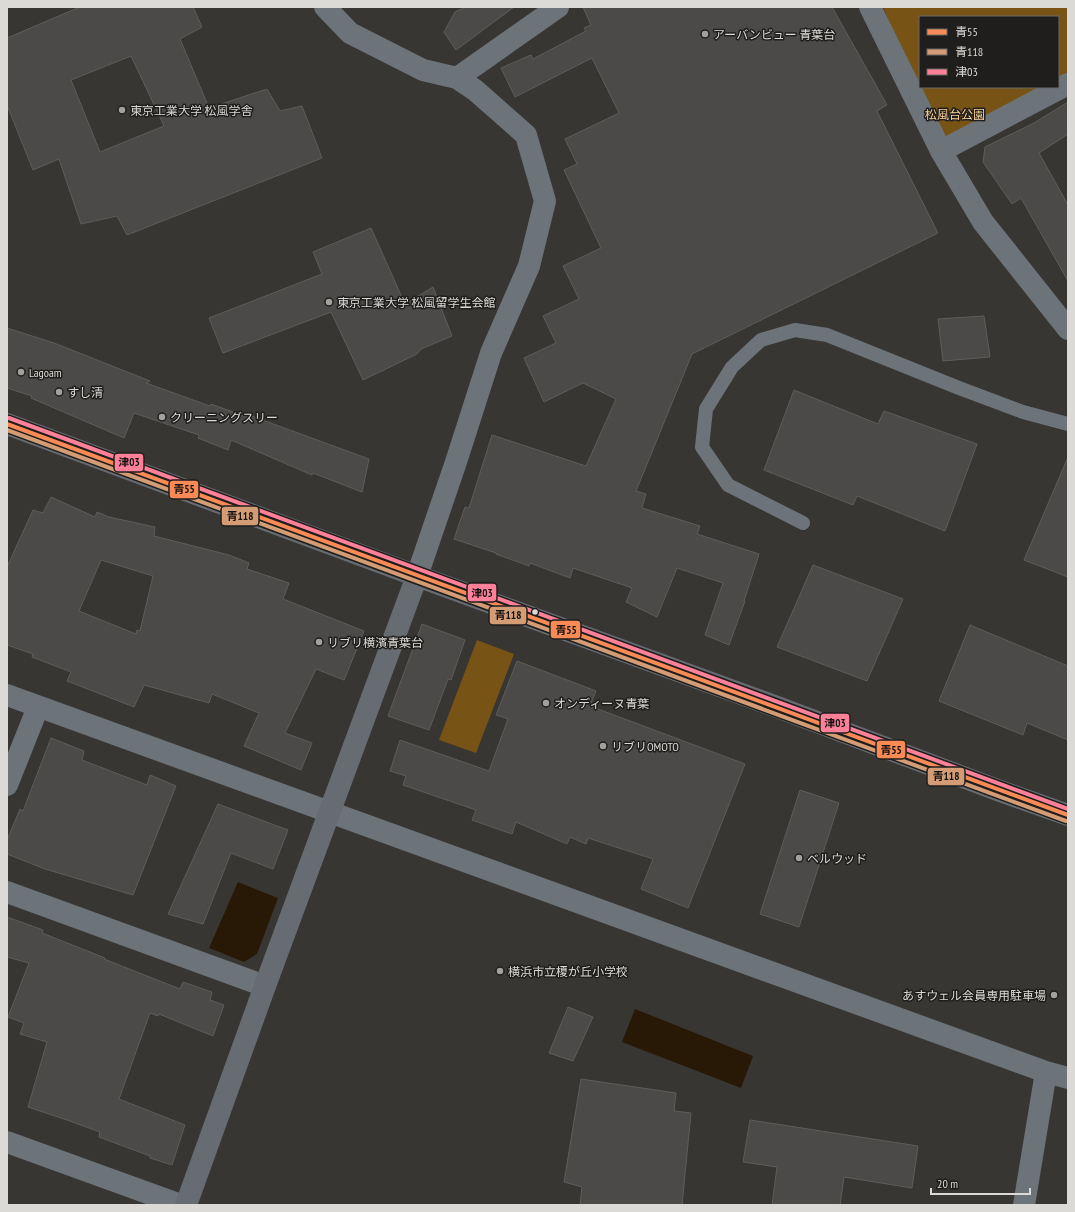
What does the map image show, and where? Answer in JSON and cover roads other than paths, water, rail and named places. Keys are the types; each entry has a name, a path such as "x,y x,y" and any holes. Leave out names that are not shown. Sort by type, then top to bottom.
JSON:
{"street":[{"path":"186,1205 265,986 417,576 491,353 529,266 546,201 526,135 475,90 457,78 423,70 350,33 325,7"},
{"path":"457,78 558,7"},
{"path":"870,7 941,151 983,222 1068,329"},
{"path":"941,151 1068,84"},
{"path":"7,424 1068,815"},
{"path":"7,695 1046,1072 1068,1078"},
{"path":"7,785 38,707"},
{"path":"7,892 265,986"},
{"path":"1024,1205 1046,1072"},
{"path":"7,1142 181,1205"}],"lane":[{"path":"803,523 728,485 702,447 706,409 732,367 760,340 795,330 827,335 1023,412 1068,424"}],"place":[{"name":"アーバンビュー 青葉台","path":"705,34"},
{"name":"東京工業大学 松風学舎","path":"122,110"},
{"name":"東京工業大学 松風留学生会館","path":"329,302"},
{"name":"Lagoam","path":"21,372"},
{"name":"すし清","path":"59,392"},
{"name":"クリーニングスリー","path":"162,417"},
{"name":"リブリ横濱青葉台","path":"319,642"},
{"name":"オンディーヌ青葉","path":"546,703"},
{"name":"リブリOMOTO","path":"603,746"},
{"name":"ベルウッド","path":"799,858"},
{"name":"横浜市立榎が丘小学校","path":"500,971"},
{"name":"あすウェル会員専用駐車場","path":"1054,995"}],"park label":[{"name":"松風台公園","path":"955,114"}]}
